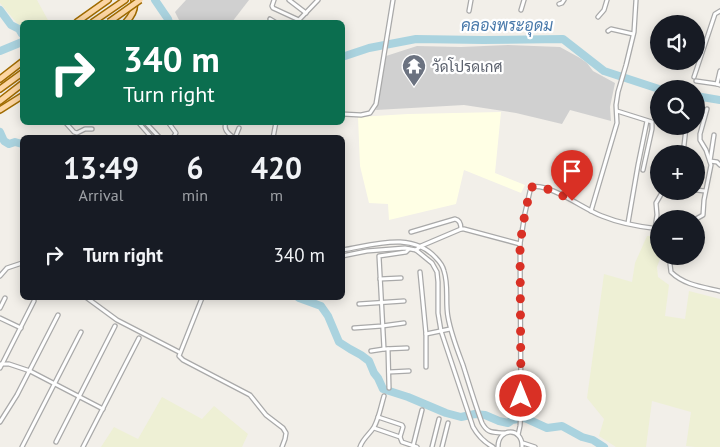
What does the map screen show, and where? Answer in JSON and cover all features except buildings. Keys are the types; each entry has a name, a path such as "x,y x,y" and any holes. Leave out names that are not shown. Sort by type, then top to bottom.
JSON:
{"main road":[{"path":"80,20 108,0"},
{"path":"96,20 124,0"},
{"path":"128,20 133,13 134,0"},
{"path":"112,20 140,0"},
{"path":"0,79 20,64"},
{"path":"0,89 20,74"},
{"path":"0,100 20,85"},
{"path":"0,110 20,97"}],"street":[{"path":"274,0 272,8 294,20"},
{"path":"289,0 306,13"},
{"path":"300,20 317,0"},
{"path":"345,114 361,115 370,113 376,104 393,0"},
{"path":"469,11 471,0"},
{"path":"521,10 524,0"},
{"path":"559,4 564,0"},
{"path":"598,17 604,10 607,0"},
{"path":"591,211 617,123 616,105 618,92 633,34 636,0"},
{"path":"694,77 715,14 720,12"},
{"path":"608,32 611,29 633,34"},
{"path":"705,82 718,84 720,72"},
{"path":"707,109 700,140 710,161"},
{"path":"617,111 652,122 643,170"},
{"path":"628,223 647,121"},
{"path":"68,125 77,133 85,128 92,129"},
{"path":"141,125 149,135"},
{"path":"148,125 157,135"},
{"path":"225,125 225,130 231,135"},
{"path":"236,135 239,128"},
{"path":"704,210 714,135"},
{"path":"710,161 717,162 720,165"},
{"path":"518,435 521,411 520,244 532,187 538,186 560,194 603,217 650,227"},
{"path":"411,232 455,219 458,220 461,230"},
{"path":"416,250 421,246 464,229 520,244"},
{"path":"345,249 381,243 406,242 421,246 432,253 444,271 447,315 450,329 482,423 486,430 490,432 512,432 518,435 523,445 535,447"},
{"path":"345,255 358,252 405,248 416,250 432,263 437,272 438,313 441,331 476,434 493,447"},
{"path":"379,256 406,252 409,249"},
{"path":"379,250 382,326 390,372 389,388"},
{"path":"0,276 7,268 20,264"},
{"path":"670,265 671,272 677,278 689,284 720,291"},
{"path":"420,272 426,334 426,366"},
{"path":"380,279 400,278"},
{"path":"0,308 5,298"},
{"path":"90,300 117,320 179,352"},
{"path":"201,300 179,356 183,360 250,396 266,414 284,428 286,433 282,447"},
{"path":"1,365 34,301"},
{"path":"359,304 404,301"},
{"path":"0,422 17,395 58,315"},
{"path":"0,318 21,328"},
{"path":"354,328 404,323"},
{"path":"56,442 115,326"},
{"path":"426,334 450,329"},
{"path":"22,447 81,332"},
{"path":"83,447 139,338"},
{"path":"371,351 407,348"},
{"path":"1,365 9,364 30,371 103,409"},
{"path":"390,372 409,370"},
{"path":"360,447 374,428 384,396"},
{"path":"378,417 402,425 400,437 402,442 415,446 422,410"},
{"path":"432,447 439,419"},
{"path":"442,447 448,423"},
{"path":"374,428 400,437"},
{"path":"498,447 499,439 504,433"}],"shaded area":[{"path":"0,0 37,0 48,20 20,20 20,27 0,3"},
{"path":"186,0 249,0 234,20 179,20 175,12"},
{"path":"508,45 560,47 587,63 593,71 615,83 610,107 611,121 570,110 562,124 516,113 464,105 376,110 386,56 417,46"},
{"path":"501,112 495,173 525,185 521,193 464,170 456,204 389,220 388,204 369,203 360,166 358,117"},
{"path":"647,236 650,236 650,265 658,265 658,277 669,285 665,316 685,319 689,291 720,299 720,447 686,446 691,412 652,401 646,447 616,447 599,436 604,419 587,398 604,274 632,282 635,263"},
{"path":"162,397 202,419 214,406 248,434 242,447 101,447 114,427 138,439"}],"waterway":[{"name":"คลองพระอุดม","path":"155,0 168,20"},
{"path":"0,10 11,25 20,31"},
{"name":"คลองพระอุดม","path":"345,56 369,48 416,39 563,39 604,71 650,86"},
{"path":"0,51 20,43"},
{"name":"คลองพระอุดม","path":"705,98 720,100"},
{"path":"0,132 4,141 9,144 15,142 20,143"},
{"path":"304,300 321,306 328,316 339,342 369,361 383,389 461,417 475,414 485,415 508,423 512,420 525,418 547,428 562,426 604,447"}],"place":[{"name":"วัดโปรดเกศ","path":"414,87"}],"route":[{"path":"521,396 520,244 530,191 532,187 538,186 560,194 572,201"}]}
